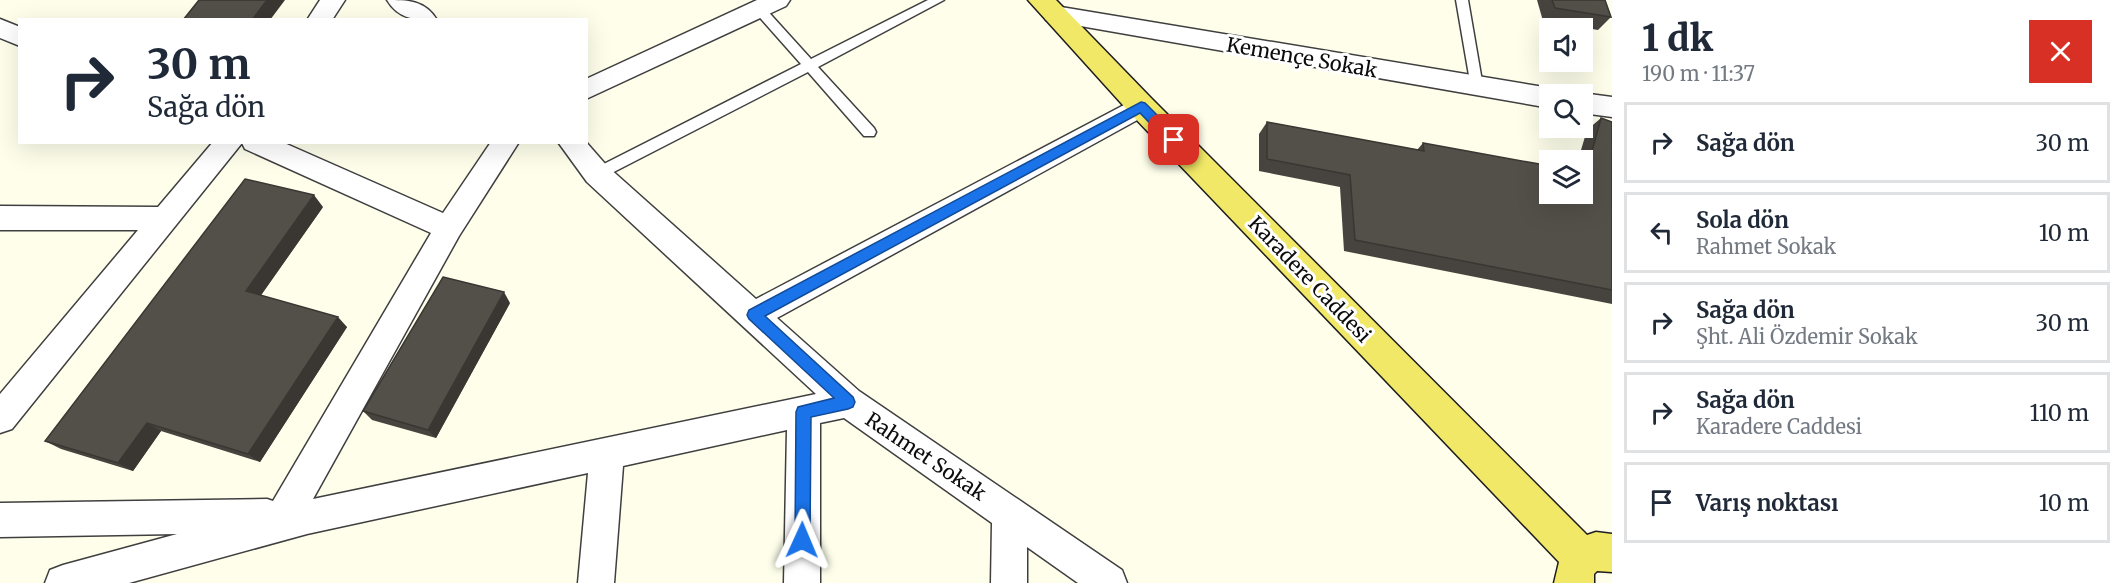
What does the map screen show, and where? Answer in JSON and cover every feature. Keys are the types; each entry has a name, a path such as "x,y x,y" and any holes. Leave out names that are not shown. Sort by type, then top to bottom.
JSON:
{"main road":[{"name":"Karadere Caddesi","path":"1048,7 1141,106 1589,564"}],"street":[{"path":"320,18 333,0"},
{"path":"399,0 422,18"},
{"path":"588,89 769,5"},
{"name":"Kemençe Sokak","path":"1048,7 1477,87 1539,96"},
{"path":"0,28 18,36"},
{"path":"1593,104 1612,107"},
{"path":"754,315 1141,106"},
{"path":"0,418 227,144"},
{"path":"259,144 448,228"},
{"path":"296,517 448,228 505,144"},
{"name":"Rahmet Sokak","path":"573,144 597,174 848,402 1109,583"},
{"path":"0,218 165,219"},
{"path":"63,583 296,517 848,402"},
{"path":"802,583 804,412"},
{"path":"596,583 607,453"},
{"path":"1009,583 1010,513"},
{"path":"0,520 296,517"}],"lane":[{"path":"597,174 938,0"},
{"path":"1462,0 1477,87"},
{"path":"769,5 810,66 869,132"}],"building":[{"path":"199,0 267,0 254,18 185,18"},
{"path":"1552,0 1605,0 1611,17 1555,8"},
{"path":"1601,118 1612,122 1612,290 1355,240 1350,175 1267,159 1267,122 1424,151 1423,143 1539,164 1539,204 1593,204 1592,150"},
{"path":"245,179 314,195 246,291 338,317 248,454 147,423 118,463 45,441"},
{"path":"443,277 504,292 428,430 363,411"}],"route":[{"path":"802,540 804,412 848,402 754,315 1141,106 1174,140"}]}
